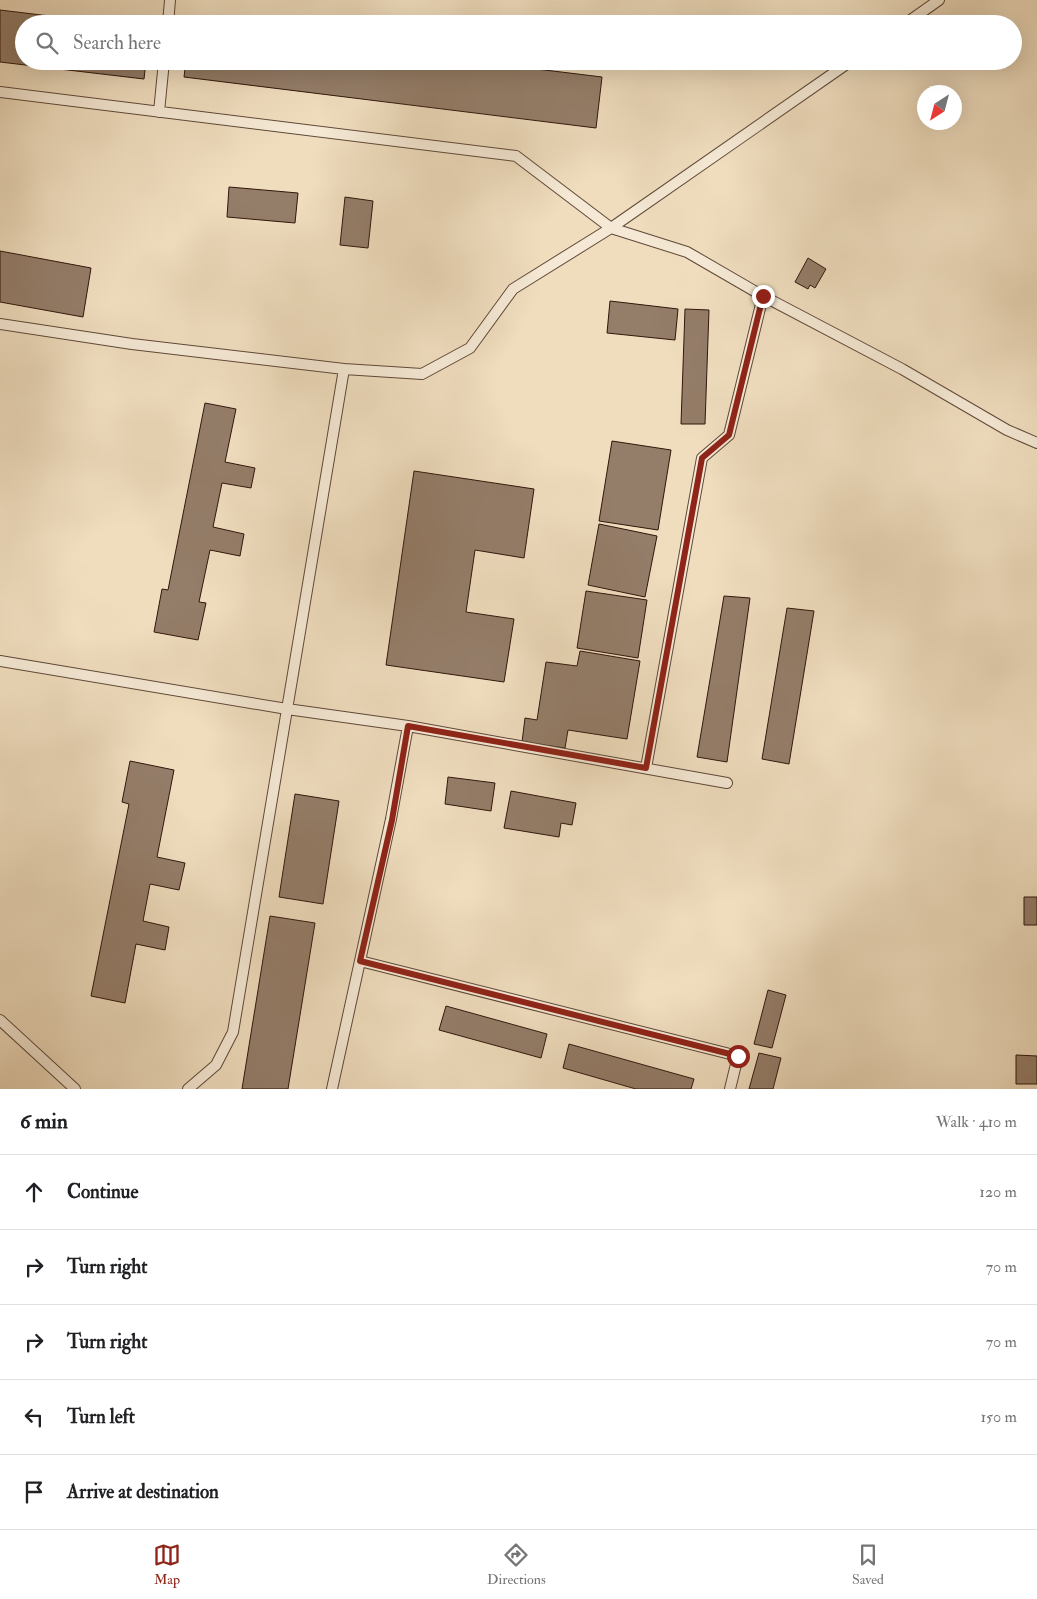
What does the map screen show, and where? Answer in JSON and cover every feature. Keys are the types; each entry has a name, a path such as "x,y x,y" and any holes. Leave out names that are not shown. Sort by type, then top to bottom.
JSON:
{"lane":[{"path":"169,15 170,0"},
{"path":"918,15 939,0"},
{"path":"160,112 163,70"},
{"path":"0,324 132,344 344,369 422,374 470,348 513,289 611,228 838,70"},
{"path":"0,92 516,156 611,228 687,252 763,296 902,369 1007,430 1037,443"},
{"path":"646,768 702,458 729,435 763,296"},
{"path":"188,1089 216,1065 233,1032 344,369"},
{"path":"0,661 287,709 408,726 727,783"},
{"path":"332,1089 392,820 408,726"},
{"path":"360,961 738,1056 730,1089"},
{"path":"0,1020 75,1089"}],"building":[{"path":"0,10 41,15 15,15 15,64 0,62"},
{"path":"68,70 145,70 144,79"},
{"path":"185,70 545,70 602,77 596,128 184,77"},
{"path":"229,187 298,193 295,223 227,217"},
{"path":"345,197 373,201 368,248 340,245"},
{"path":"0,251 91,268 83,317 0,302"},
{"path":"808,258 826,269 815,288 810,285 808,289 795,282"},
{"path":"610,301 678,309 675,340 607,333"},
{"path":"685,309 709,310 705,424 681,424"},
{"path":"205,403 236,409 225,462 255,468 251,488 222,483 213,527 244,534 240,556 210,550 199,602 206,603 198,640 154,632 162,589 168,590"},
{"path":"612,441 671,450 658,530 599,521"},
{"path":"414,471 534,489 524,558 475,550 466,612 514,619 504,682 386,665"},
{"path":"599,524 657,536 645,597 588,585"},
{"path":"586,591 647,600 638,658 577,648"},
{"path":"724,596 750,598 727,762 697,757"},
{"path":"787,608 814,611 789,764 762,759"},
{"path":"580,651 640,661 627,739 568,730 565,748 522,742 525,718 537,720 546,662 577,666"},
{"path":"130,761 174,770 157,857 185,863 179,890 150,884 143,921 169,927 165,950 136,944 125,1003 91,996 129,804 122,802"},
{"path":"448,777 495,783 491,811 445,804"},
{"path":"511,791 576,803 572,825 561,823 559,837 504,828"},
{"path":"295,794 339,801 323,904 279,897"},
{"path":"1024,897 1037,897 1037,925 1024,925"},
{"path":"270,916 315,923 288,1089 242,1089"},
{"path":"768,990 786,995 772,1048 754,1044"},
{"path":"446,1006 547,1034 541,1058 439,1030"},
{"path":"569,1044 694,1079 691,1089 636,1089 563,1068"},
{"path":"759,1053 781,1058 773,1089 749,1089"},
{"path":"1016,1055 1037,1056 1037,1084 1016,1084"}],"route":[{"path":"738,1056 360,961 392,820 408,726 646,768 702,458 729,435 763,296"}]}
